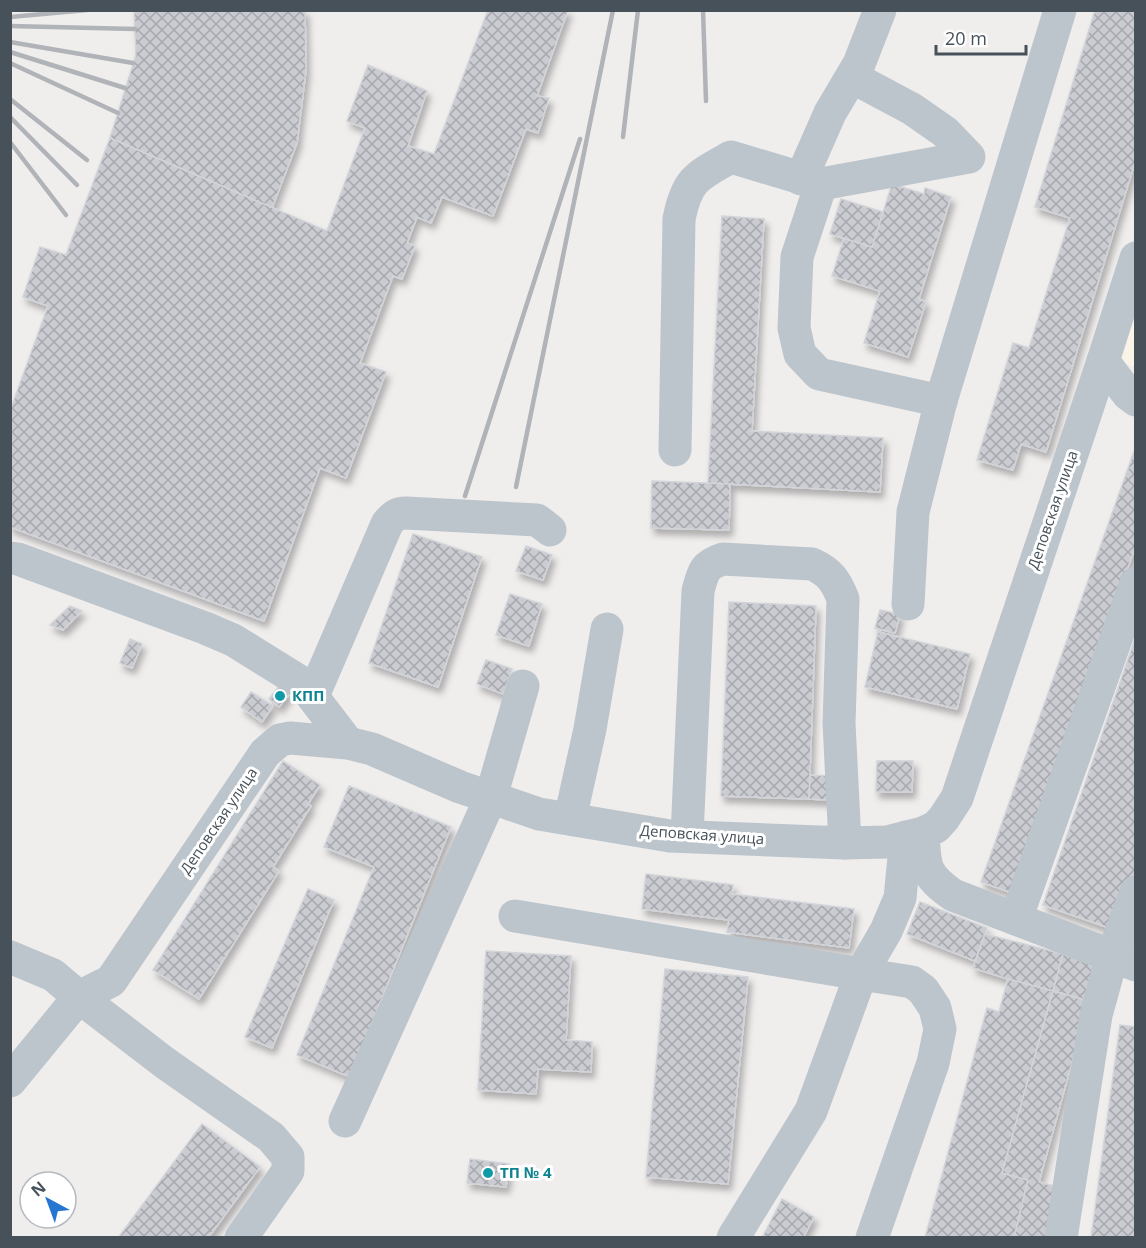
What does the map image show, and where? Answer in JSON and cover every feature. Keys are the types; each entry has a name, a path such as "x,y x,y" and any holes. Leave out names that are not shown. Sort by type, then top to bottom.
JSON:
{"street":[{"path":"880,10 860,64 830,113 811,182 797,257 794,328 800,354 819,374 941,401"},
{"path":"908,604 913,512 941,401 1013,171 1060,10"},
{"path":"852,77 912,109 945,132 969,157"},
{"path":"675,450 679,219 684,196 700,174 731,157 811,182 969,157 1013,171"},
{"name":"Деповская улица","path":"10,1081 79,998 111,981 265,753 280,740 301,738 348,743 372,749 460,788 539,814 670,836 845,843 887,842 936,827 957,798 1136,258"},
{"path":"1103,361 1128,394 1136,400"},
{"path":"313,696 387,524 398,513 537,520 550,530"},
{"path":"10,558 143,604 233,640 298,681 313,696 348,743"},
{"path":"687,836 698,591 702,574 711,563 723,560 812,564 825,570 836,580 843,599 839,723 845,843"},
{"path":"1016,919 1136,583"},
{"path":"570,819 590,729 607,629"},
{"path":"345,1121 491,798 523,686"},
{"path":"914,835 924,855 928,873 939,885 954,895 1124,961"},
{"path":"733,1238 812,1111 861,974 886,931 900,898 914,835"},
{"path":"1061,1238 1096,1015 1124,961 1136,892"},
{"path":"515,915 912,982 922,990 936,1008 940,1029 933,1063 872,1238"},
{"path":"10,957 53,975 79,998 165,1063 280,1145 288,1157 288,1171 241,1238"}],"shaded area":[{"path":"1135,316 1135,367 1121,362"}],"building":[{"path":"134,10 305,10 306,70 297,143 272,208 110,138 136,55"},
{"path":"488,10 568,10 537,96 549,98 538,133 526,129 493,216 442,197 431,223 417,217 407,243 415,246 402,279 393,276 360,363 386,372 346,478 320,468 264,621 10,527 10,411 48,306 23,297 40,247 66,255 110,138 327,231 365,128 347,121 368,65 427,91 408,146 434,154"},
{"path":"1095,10 1136,10 1136,159 1046,452 1021,444 1013,470 977,460 1013,343 1029,348 1070,218 1035,207"},
{"path":"892,184 924,194 925,188 951,197 919,299 926,302 908,357 864,343 880,291 832,276 844,238 872,247"},
{"path":"841,199 883,212 872,247 830,234"},
{"path":"722,216 764,219 752,431 883,438 880,492 708,483"},
{"path":"1136,446 1136,545 1012,893 981,882"},
{"path":"652,481 730,484 729,530 651,528"},
{"path":"413,534 482,557 438,687 369,663"},
{"path":"526,546 552,555 543,580 516,571"},
{"path":"510,594 542,604 529,646 496,635"},
{"path":"729,602 816,606 809,799 721,796"},
{"path":"70,606 82,611 63,630 50,625"},
{"path":"880,610 900,614 895,633 875,628"},
{"path":"878,632 970,654 957,709 865,687"},
{"path":"1136,636 1136,870 1115,930 1043,905"},
{"path":"130,639 142,644 132,668 120,663"},
{"path":"486,660 512,669 503,694 477,684"},
{"name":"КПП","path":"280,685 290,693 279,707 269,699"},
{"path":"251,692 273,706 262,722 241,707"},
{"path":"283,761 320,785 308,804 311,806 273,867 279,871 199,999 153,970"},
{"path":"877,761 913,761 912,792 876,792"},
{"path":"810,775 833,776 831,800 809,799"},
{"path":"349,786 451,827 350,1077 297,1055 374,867 324,847"},
{"path":"646,874 733,885 732,894 854,909 849,948 727,932 729,920 642,909"},
{"path":"308,889 334,900 272,1048 245,1037"},
{"path":"920,902 987,928 975,961 907,934"},
{"path":"985,934 1063,954 1053,991 973,968"},
{"path":"486,951 571,956 566,1040 592,1042 591,1072 538,1069 536,1094 478,1090"},
{"path":"1063,954 1098,967 1089,1001 1053,991"},
{"path":"665,969 748,977 728,1184 646,1177"},
{"path":"1008,979 1053,991 1002,1173 1028,1180 1014,1238 925,1238 987,1008 999,1012"},
{"path":"1053,991 1089,1001 1039,1182 1062,1188 1050,1238 1014,1238 1028,1180 1002,1173"},
{"path":"1120,1025 1136,1027 1136,1238 1091,1238"},
{"path":"202,1124 260,1167 208,1238 118,1238"},
{"name":"ТП № 4","path":"470,1159 509,1164 506,1187 467,1183"},
{"path":"782,1199 814,1217 803,1238 762,1238"}],"railway":[{"path":"10,17 87,10"},
{"path":"516,487 613,10"},
{"path":"623,137 638,10"},
{"path":"703,10 706,101"},
{"path":"10,26 135,29"},
{"path":"10,42 133,63"},
{"path":"10,52 125,88"},
{"path":"10,63 118,113"},
{"path":"10,99 87,160"},
{"path":"10,117 77,185"},
{"path":"465,496 580,139"},
{"path":"10,142 66,215"}],"place":[{"name":"КПП","path":"280,696"},
{"name":"ТП № 4","path":"488,1173"}]}
